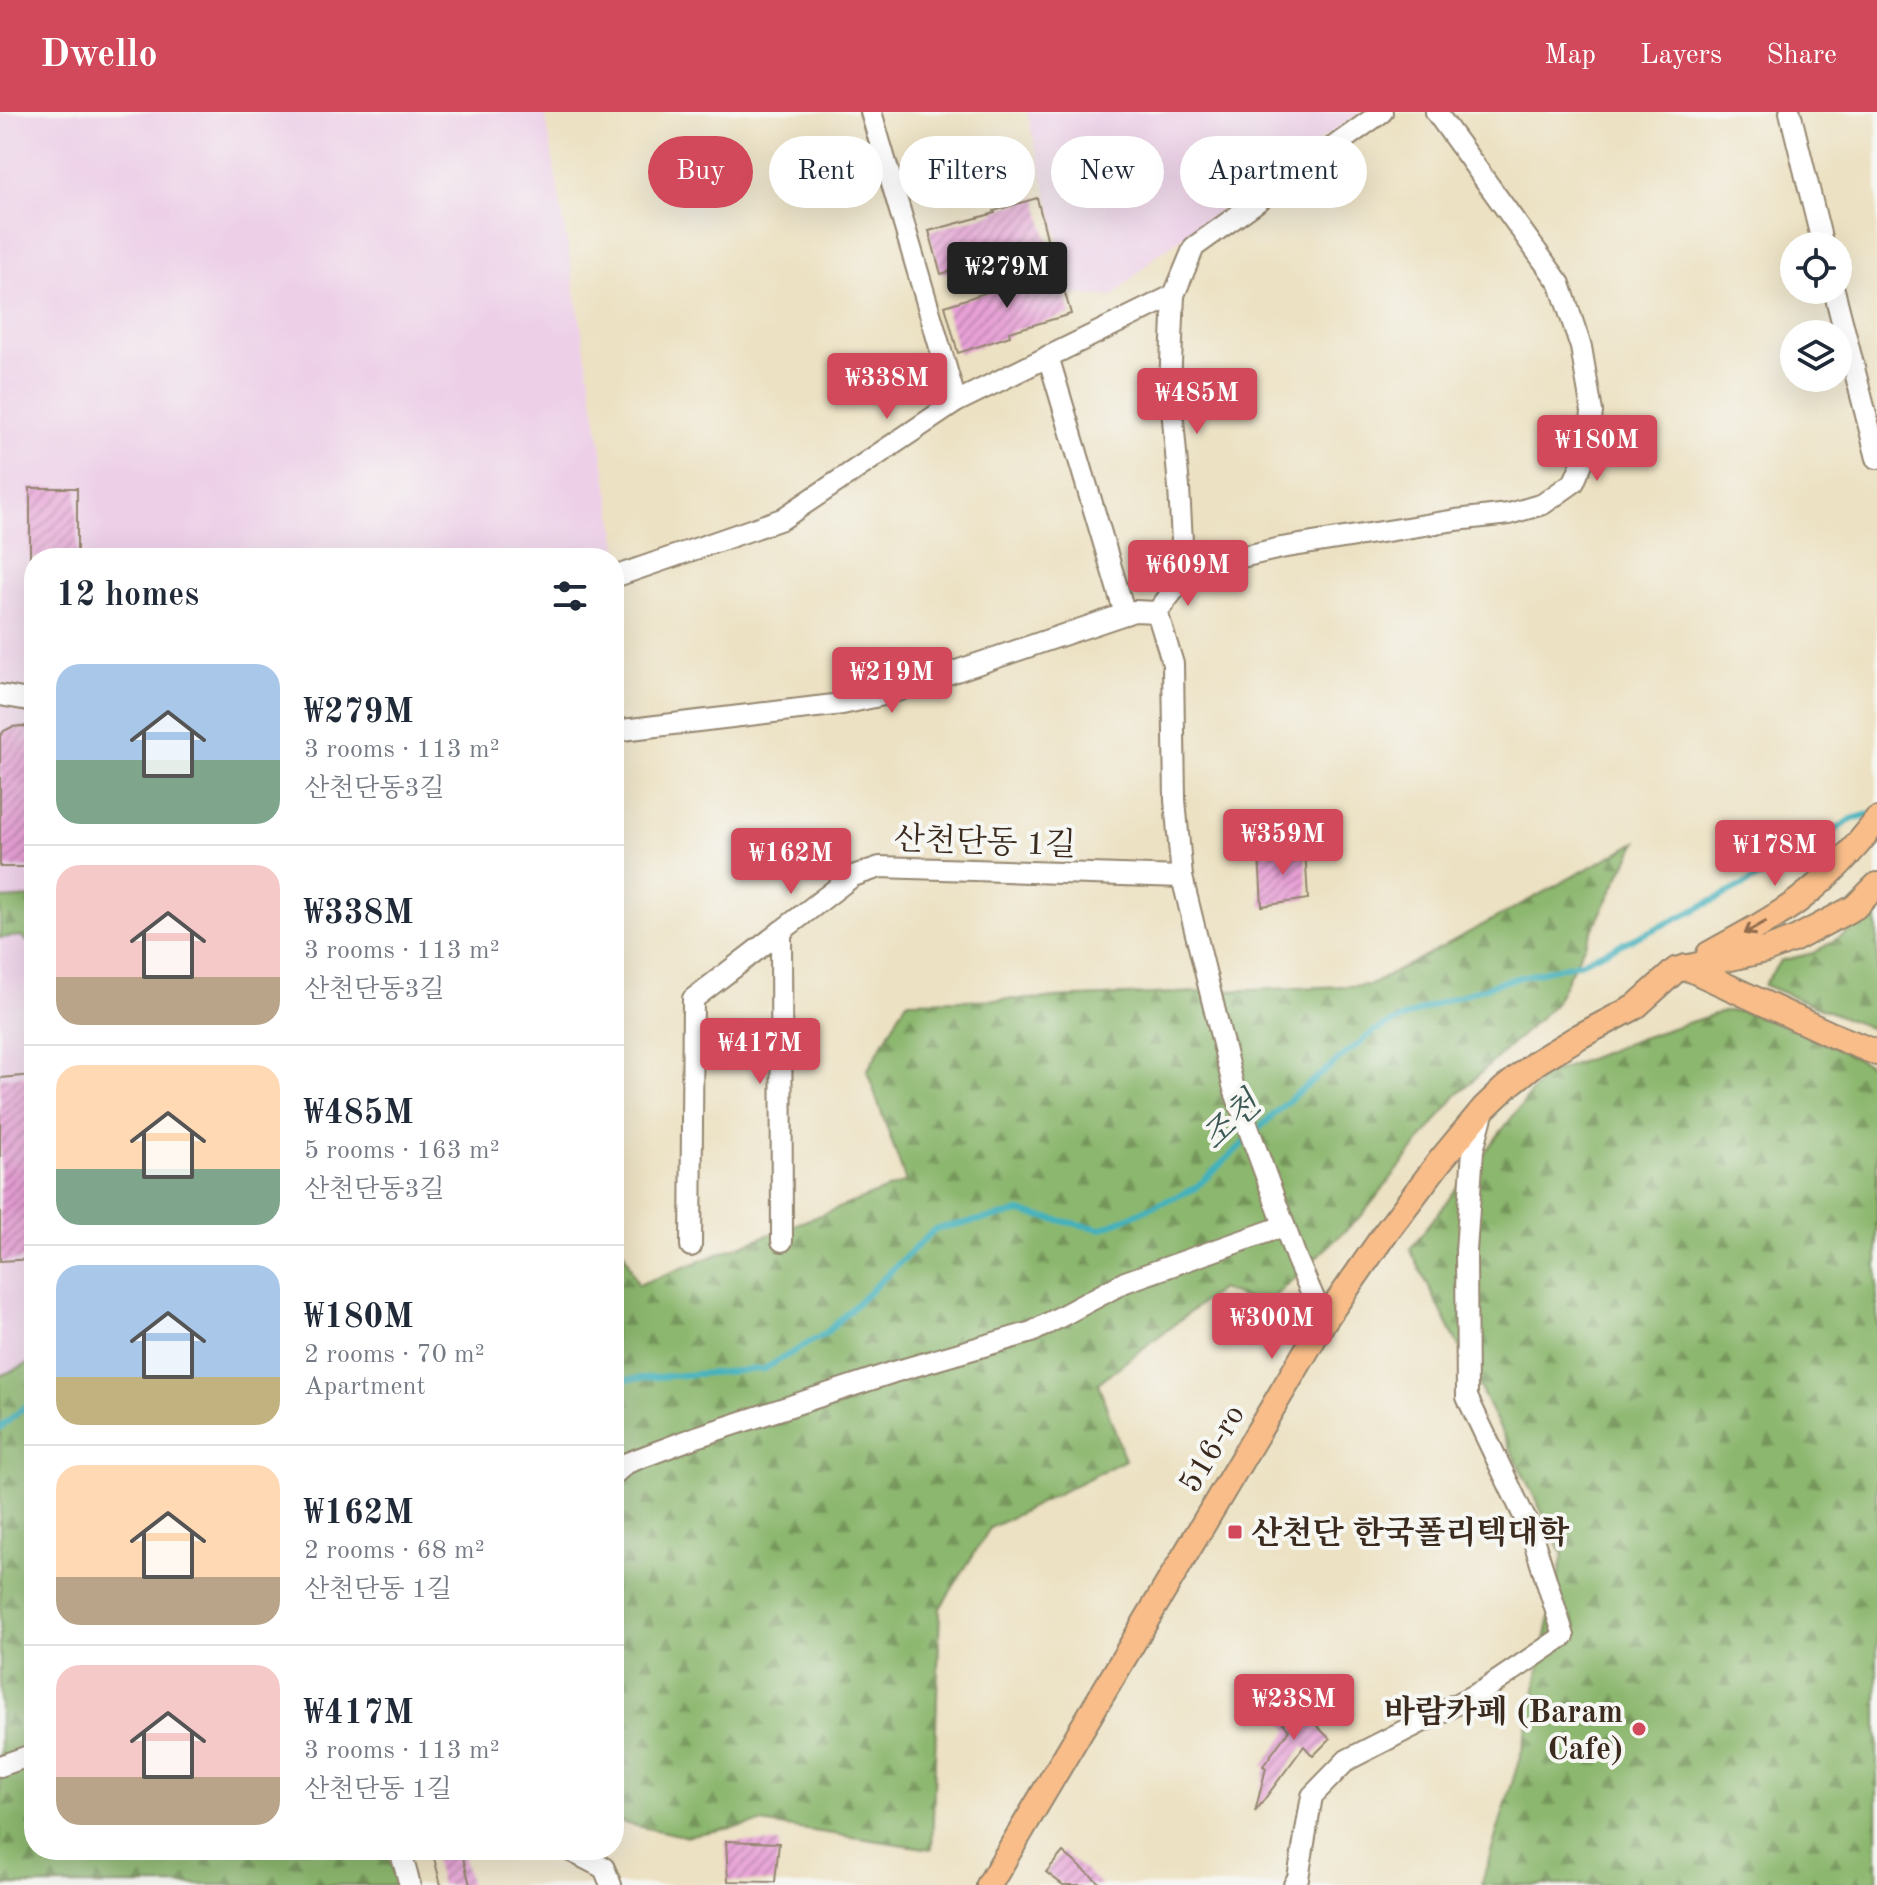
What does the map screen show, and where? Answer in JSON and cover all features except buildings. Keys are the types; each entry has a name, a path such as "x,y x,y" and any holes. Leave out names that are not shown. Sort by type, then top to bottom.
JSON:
{"main road":[{"name":"516-ro","path":"1686,967 1800,900 1837,867 1876,821"},
{"name":"516-ro","path":"989,1885 1324,1321 1403,1210 1484,1108 1537,1062 1635,1007 1676,970 1766,950 1795,939 1855,907 1877,885"},
{"path":"1686,967 1877,1053"}],"street":[{"path":"871,112 956,402"},
{"path":"1184,577 1170,385 1174,295 1194,247 1382,112"},
{"path":"1157,612 1184,577 1224,561 1281,548 1509,514 1543,504 1574,482 1588,449 1592,412 1581,347 1560,284 1436,112"},
{"path":"1790,112 1820,232"},
{"path":"624,574 782,519 956,402 1174,295"},
{"path":"1838,304 1877,458"},
{"path":"1048,356 1125,614"},
{"path":"624,730 842,704 888,694 1134,611 1157,612"},
{"path":"1157,612 1173,664 1175,800 1182,877 1234,1089 1297,1260 1324,1321"},
{"path":"0,695 24,699"},
{"name":"산천단동 1길","path":"691,1246 693,999 853,876 880,867 1182,877"},
{"path":"781,931 782,1241"},
{"path":"1294,1885 1298,1878 1312,1796 1347,1760 1484,1690 1564,1636 1530,1529 1467,1397 1466,1251 1473,1150 1484,1108"},
{"path":"624,1466 696,1437 894,1372 1032,1332 1125,1282 1284,1226"},
{"path":"0,1766 24,1758"},
{"path":"403,1860 410,1885"},
{"path":"588,1860 604,1868 611,1885"}],"shaded area":[{"path":"0,112 545,112 618,548 24,548 24,1365 0,1376"},
{"path":"1027,112 1361,112 1327,136 1180,136 1180,208 1224,208 1154,257 1113,297 1072,294"}],"green space":[{"path":"1637,842 1554,1005 1457,1095 1362,1215 1265,1305 1220,1289 1098,1383 1125,1460 990,1528 940,1608 932,1849 761,1823 684,1836 624,1823 624,1253 638,1285 906,1182 867,1071 907,1001 1371,985"},
{"path":"24,898 24,939 21,936 0,938 0,899"},
{"path":"1877,915 1877,1031 1764,985 1780,961 1813,953"},
{"path":"1724,1011 1741,1011 1796,1030 1877,1068 1877,1885 1481,1885 1523,1747 1563,1554 1410,1249 1544,1076 1641,1038"},
{"path":"24,1365 24,1860 389,1860 397,1885 0,1885 0,1376"}],"waterway":[{"name":"조천","path":"1255,1132 1297,1093 1376,1030 1436,1004 1501,982 1582,962 1771,871 1852,819 1870,814"},
{"name":"조천","path":"624,1381 764,1369 826,1333 935,1229 1020,1212 1101,1229 1194,1189 1247,1140"},
{"name":"조천","path":"0,1428 24,1408"}],"place":[{"name":"산천단 한국폴리텍대학","path":"1235,1532"},
{"name":"바람카페 (Baram Cafe)","path":"1639,1729"}]}
